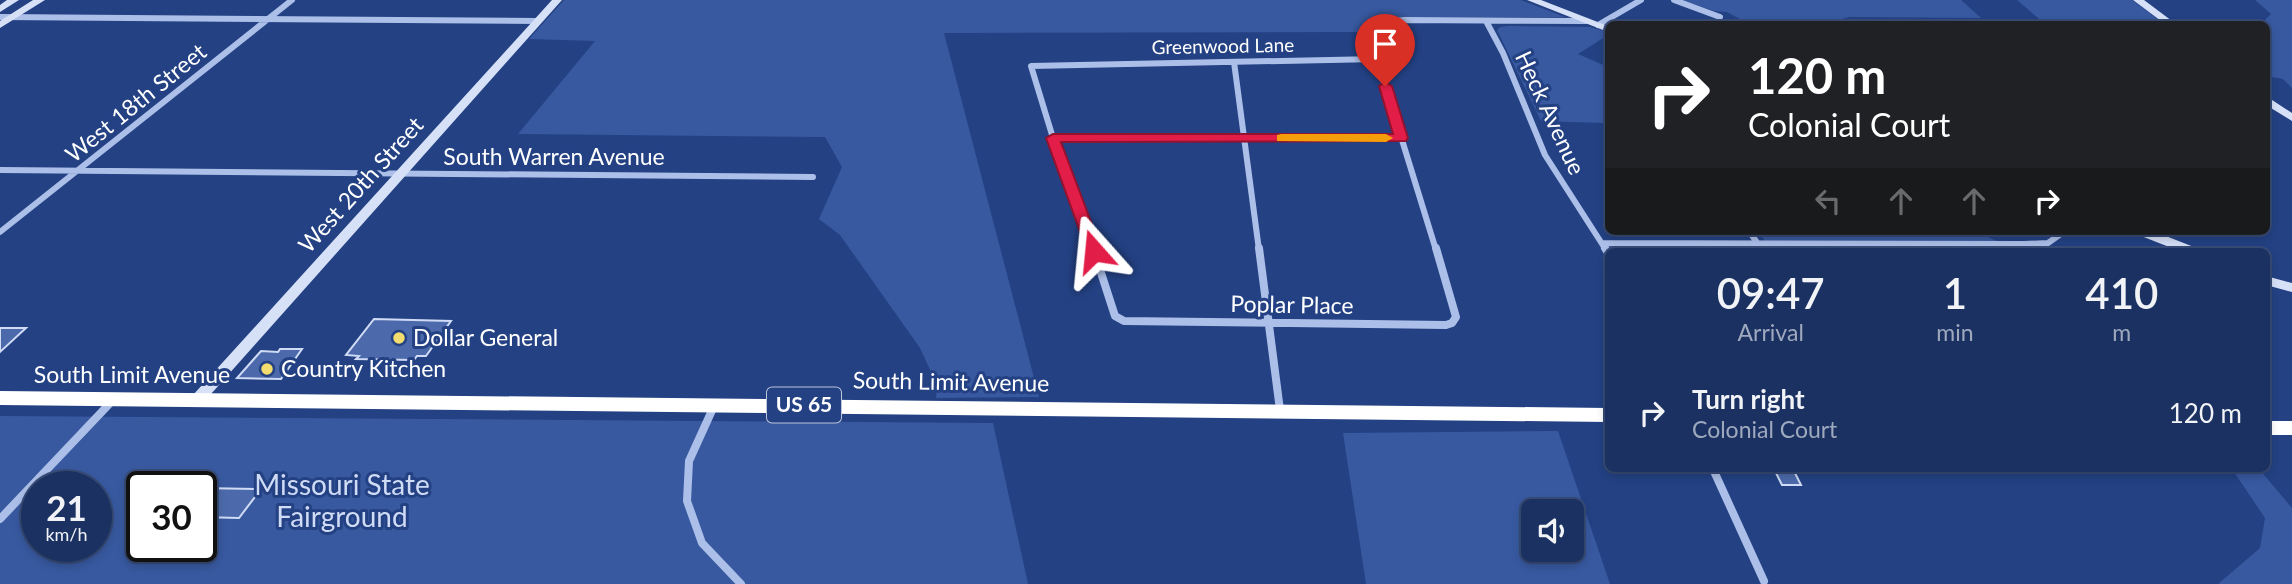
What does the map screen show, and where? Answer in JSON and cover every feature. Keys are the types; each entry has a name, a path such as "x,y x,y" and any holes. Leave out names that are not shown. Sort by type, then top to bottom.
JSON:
{"highway":[{"name":"South Limit Avenue","path":"0,398 1605,415"},
{"path":"2270,428 2292,428"}],"street":[{"path":"0,9 15,0"},
{"path":"0,25 40,0"},
{"name":"West 18th Street","path":"0,232 292,0"},
{"name":"West 20th Street","path":"198,400 557,0"},
{"path":"1532,0 1598,25"},
{"path":"1053,138 1401,138 1377,60 1371,34 1374,26 1404,20 1598,25 1641,0"},
{"path":"1674,0 1720,17"},
{"path":"2138,0 2167,21"},
{"path":"0,17 538,21"},
{"name":"Heck Avenue","path":"1486,21 1503,53 1545,155 1573,202 1606,248"},
{"name":"Greenwood Lane","path":"1053,138 1031,66 1070,63 1377,60"},
{"path":"1234,62 1280,410"},
{"path":"2270,102 2292,118"},
{"name":"Poplar Place","path":"1053,138 1087,228 1115,316 1124,321 1446,325 1452,323 1456,317 1401,138"},
{"name":"South Warren Avenue","path":"0,170 813,177"},
{"path":"1752,235 1758,244"},
{"path":"1603,243 2036,244 2055,241 2061,235"},
{"path":"2151,235 2184,248"},
{"path":"2270,281 2292,288"},
{"path":"0,519 114,399"},
{"path":"715,404 689,461 687,501 702,543 741,584"},
{"path":"1714,472 1764,580"}],"green space":[{"path":"564,0 1521,0 1565,17 1372,19 1363,32 944,33 1039,397 936,398 937,385 920,348 840,235 819,219 842,167 825,137 518,134 595,41 529,39"},
{"path":"1683,0 1961,0 1981,18 1849,17 1834,21 1744,21 1727,12 1714,11"},
{"path":"2017,0 2132,0 2160,21 2042,21"},
{"path":"2255,0 2292,0 2292,88 2283,79 2270,77 2270,21 2264,21 2271,14"},
{"path":"1500,27 1590,27 1605,31 1605,37 1578,54 1605,66 1605,126 1603,123 1541,121 1497,30"},
{"path":"1761,235 1984,235 2001,243 1765,241"},
{"path":"1626,247 1756,248 1620,248"},
{"name":"Missouri State Fairground","path":"0,416 993,423 1028,584 0,584"},
{"path":"1558,431 1581,499 1521,499 1521,562 1584,562 1584,508 1610,584 1366,584 1343,433"},
{"path":"2234,472 2262,472 2292,508 2292,584 2218,584 2260,548 2265,518"}],"building":[{"name":"Dollar General","path":"374,319 451,321 426,356 417,356 414,360 356,359 359,356 346,355"},
{"path":"0,328 26,328 0,352"},
{"name":"Country Kitchen","path":"280,349 302,349 281,379 237,378 261,351 278,352"},
{"path":"1776,472 1794,472 1801,485 1782,485"},
{"path":"217,488 261,489 239,518 217,517"}],"slow traffic":[{"path":"1281,138 1386,138"}],"place":[{"name":"Dollar General","path":"399,338"},
{"name":"Country Kitchen","path":"267,369"}],"route":[{"path":"1094,251 1053,138 1401,138 1385,86"}]}
